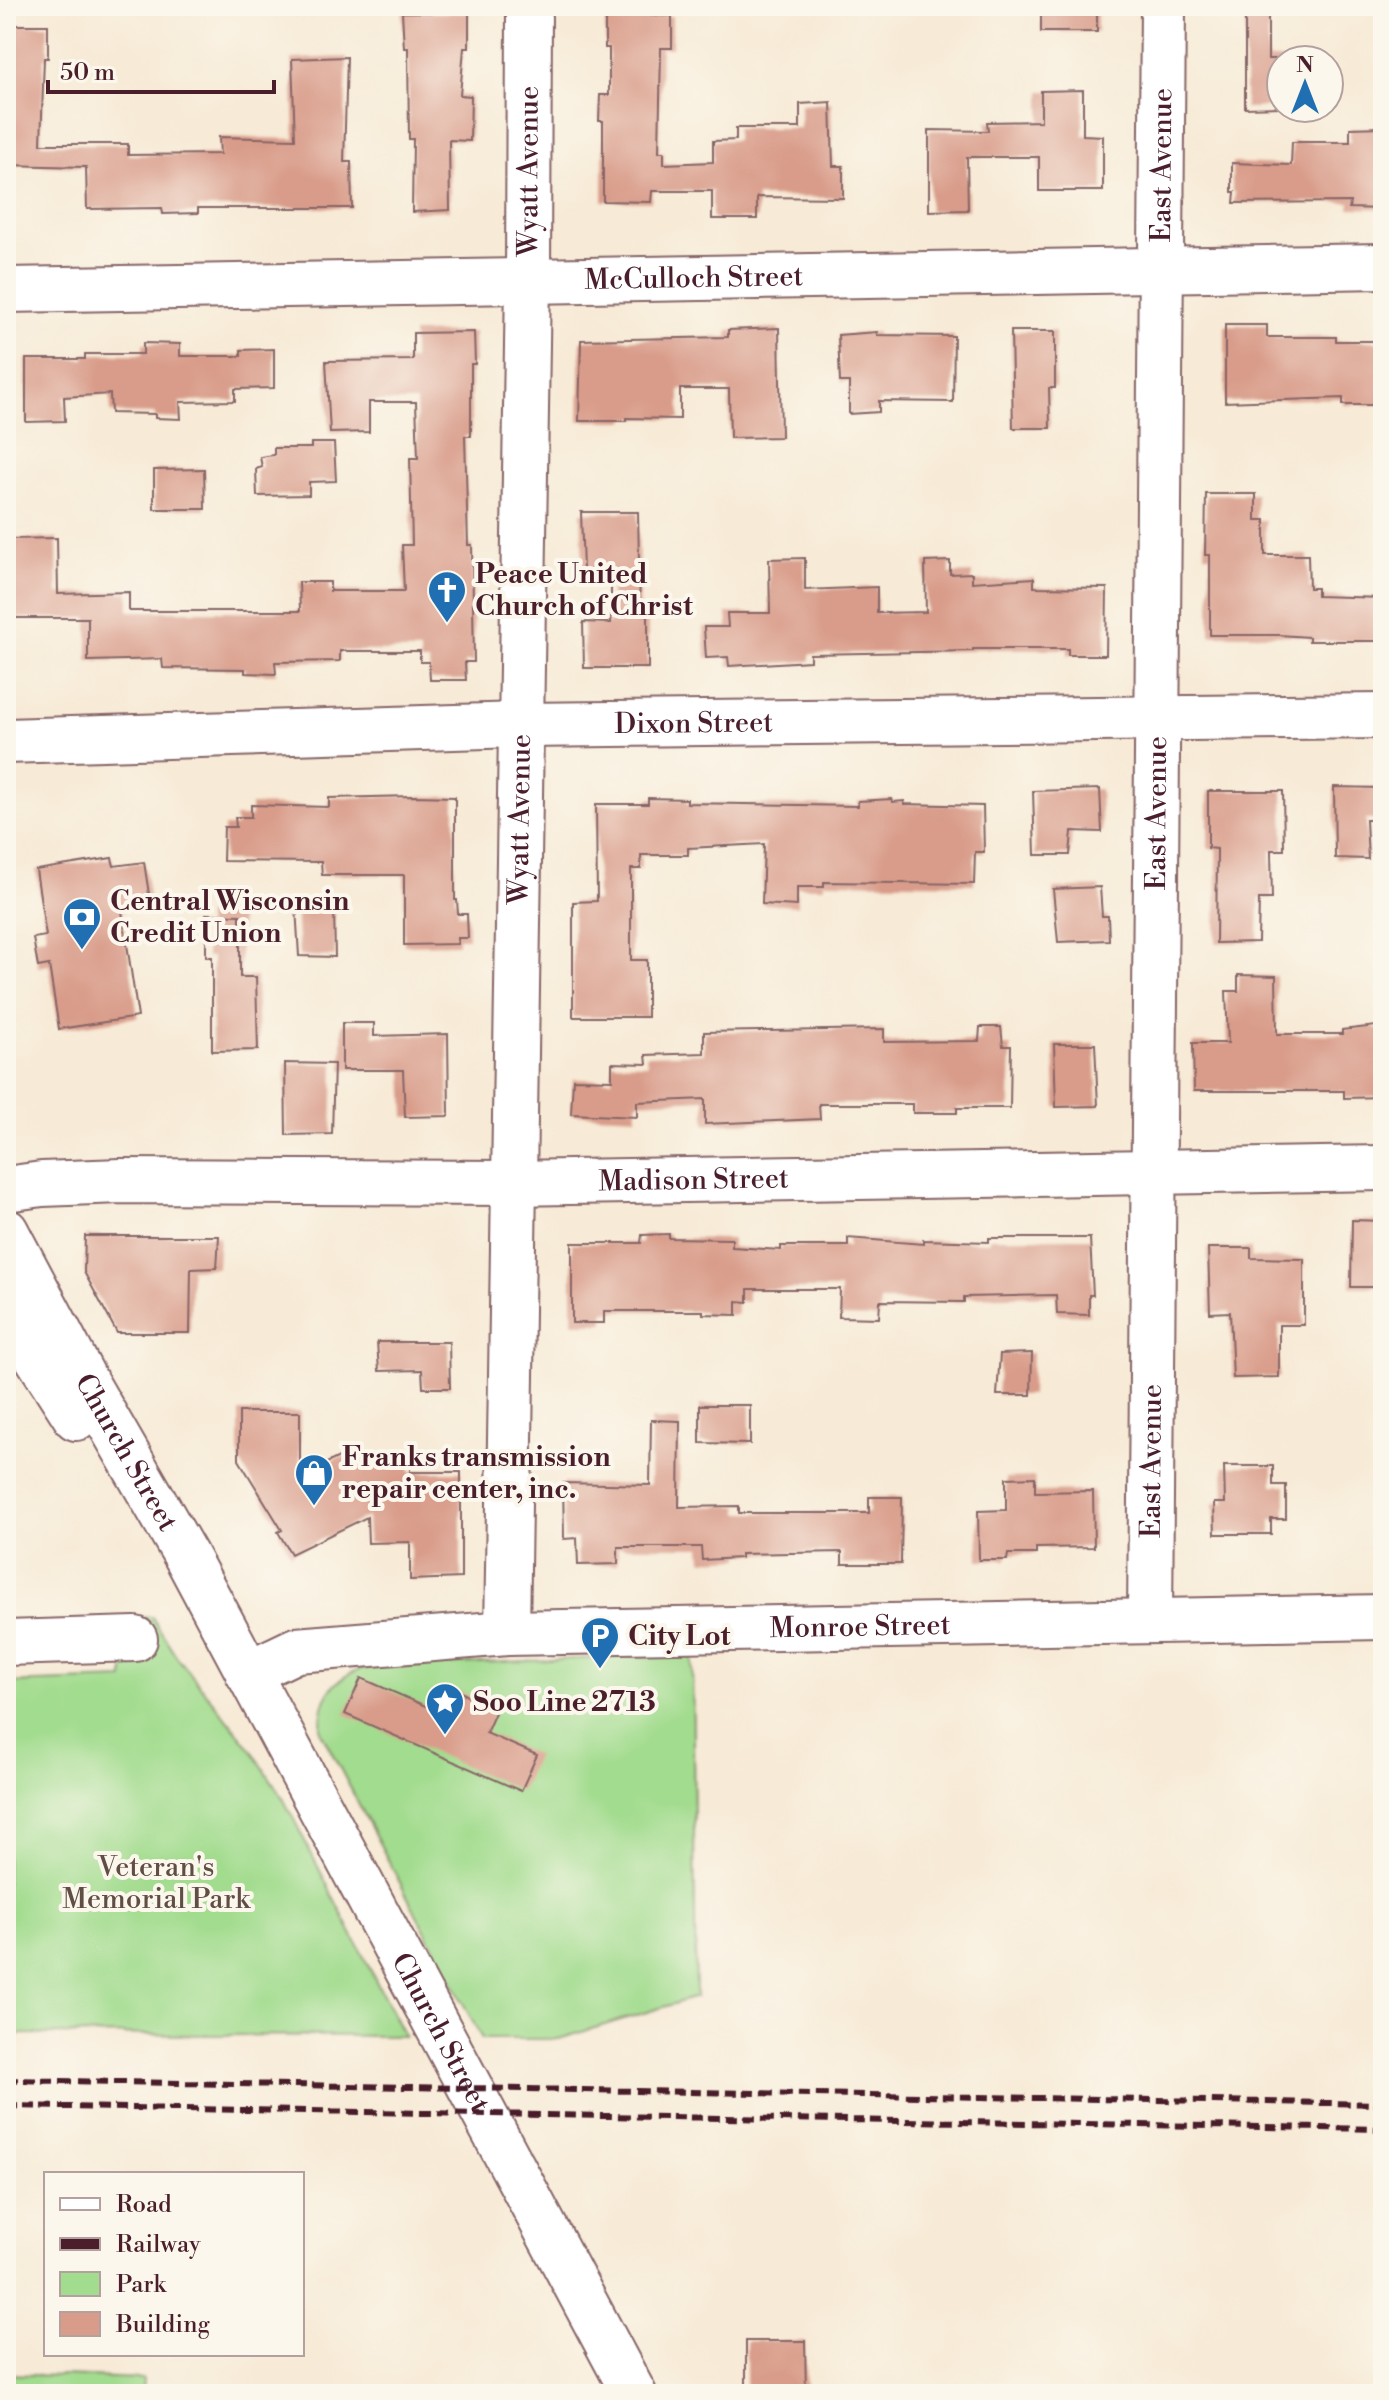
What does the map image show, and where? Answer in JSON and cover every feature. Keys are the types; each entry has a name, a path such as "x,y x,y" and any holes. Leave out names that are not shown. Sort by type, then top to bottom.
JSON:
{"street":[{"name":"Wyatt Avenue","path":"507,1633 528,280 529,6"},
{"name":"East Avenue","path":"1150,1621 1163,6"},
{"name":"McCulloch Street","path":"6,290 1383,266"},
{"name":"Dixon Street","path":"6,741 520,725 1383,716"},
{"name":"Madison Street","path":"6,1189 42,1184 121,1181 512,1183 1383,1168"},
{"name":"Church Street","path":"6,1231 88,1386 186,1556 634,2394"},
{"name":"Church Street","path":"8,1315 216,1632 248,1673"},
{"name":"Monroe Street","path":"248,1673 296,1650 507,1633 1383,1617"},
{"path":"6,1643 135,1639"}],"green space":[{"name":"Veteran's Memorial Park","path":"145,1617 152,1617 177,1657 251,1749 283,1798 404,2036 6,2034 6,1683 124,1679 124,1655 147,1654"},
{"path":"692,1654 696,1997 559,2039 482,2039 321,1732 322,1709 329,1692 342,1678 363,1668"},
{"path":"6,2374 143,2379 142,2394 6,2394"}],"building":[{"path":"605,6 652,6 652,15 672,16 672,48 661,48 659,152 664,152 664,164 713,162 713,141 736,140 736,128 800,128 800,104 831,102 833,166 843,166 843,198 757,197 757,219 712,219 712,191 652,191 651,202 603,201 600,95 609,95"},
{"path":"1041,6 1097,6 1097,32 1041,32"},
{"path":"1245,6 1268,6 1265,107 1245,108"},
{"path":"402,12 469,13 469,48 464,48 460,95 471,96 470,141 449,140 450,210 412,212 413,139 409,139 408,48 404,48"},
{"path":"9,25 48,25 41,144 128,144 128,155 220,154 219,137 295,139 292,59 347,57 344,162 351,162 352,208 198,208 198,213 163,214 162,208 87,209 86,167 6,165"},
{"path":"1083,90 1083,135 1103,136 1103,191 1039,191 1039,157 967,157 968,210 929,211 929,130 988,131 987,122 1041,121 1041,91"},
{"path":"1383,127 1383,209 1349,208 1350,202 1234,203 1232,163 1291,165 1292,142 1350,142 1350,128"},
{"path":"1225,325 1267,325 1267,337 1383,341 1383,405 1343,405 1343,398 1225,402"},
{"path":"779,328 781,437 730,438 729,389 680,389 680,419 579,421 581,340 728,337 728,330"},
{"path":"1011,331 1055,331 1055,388 1049,388 1050,428 1013,428"},
{"path":"474,332 471,436 465,436 468,545 472,545 474,662 465,662 466,680 430,680 429,662 420,662 420,651 340,651 340,661 275,662 276,674 245,673 245,669 163,668 162,659 88,661 88,618 9,618 9,539 57,538 58,594 129,592 129,611 300,611 299,582 330,582 330,591 404,591 402,545 412,545 410,458 418,458 416,402 369,402 369,432 330,433 326,361 413,360 413,333"},
{"path":"877,332 877,335 954,336 953,402 879,401 879,412 849,414 849,382 840,382 838,335"},
{"path":"143,343 180,344 180,356 241,356 241,350 274,349 274,388 235,389 235,401 180,402 181,419 155,418 155,414 111,413 110,394 64,397 65,421 26,422 26,359 85,359 85,354 143,354"},
{"path":"311,443 334,443 336,481 309,482 309,495 257,496 256,469 262,467 260,457 274,455 274,448 311,448"},
{"path":"204,469 205,509 154,509 154,470"},
{"path":"1206,494 1256,494 1256,520 1265,520 1265,555 1308,555 1309,588 1317,588 1317,596 1383,598 1383,641 1309,641 1309,637 1279,635 1210,635 1210,555 1205,555"},
{"path":"581,512 638,512 640,614 648,615 648,668 584,668 583,622 611,623 611,570 583,570"},
{"path":"805,558 805,590 877,587 877,613 926,612 925,562 950,561 950,574 972,573 972,582 1034,578 1034,587 1107,588 1106,655 1068,655 1068,649 973,649 810,654 810,661 729,666 728,657 706,658 704,627 728,627 727,613 770,613 769,559"},
{"path":"1334,787 1383,788 1383,820 1366,820 1368,859 1335,858"},
{"path":"1100,789 1102,832 1072,831 1070,855 1035,855 1033,791"},
{"path":"1208,791 1283,791 1284,850 1271,850 1272,899 1259,899 1258,942 1216,943 1217,849 1208,848"},
{"path":"455,797 455,900 458,914 467,914 468,938 458,938 458,944 404,945 404,875 322,875 321,862 223,861 224,827 236,827 235,817 251,817 251,805 329,807 329,798"},
{"path":"648,798 687,799 687,803 858,806 858,801 892,799 893,802 904,801 904,804 983,806 984,852 975,852 974,884 824,882 824,887 797,887 797,906 762,904 764,844 688,848 688,855 641,855 641,869 631,869 631,960 647,960 647,1017 573,1017 573,902 597,901 596,804 648,804"},
{"name":"Central Wisconsin Credit Union","path":"112,858 114,866 144,862 151,907 122,911 138,1017 59,1029 49,965 38,967 33,938 46,936 36,870"},
{"path":"1100,887 1102,916 1108,916 1109,940 1058,942 1053,889"},
{"path":"296,907 334,907 335,957 299,956"},
{"path":"206,914 240,915 240,977 256,977 258,1050 212,1051 212,957 206,957"},
{"path":"1238,975 1276,976 1277,1034 1342,1034 1342,1030 1382,1028 1383,1097 1344,1098 1344,1091 1194,1091 1193,1043 1228,1043 1226,991 1238,991"},
{"path":"342,1023 374,1023 374,1036 448,1034 449,1116 405,1117 403,1070 342,1070"},
{"path":"980,1027 1001,1027 1003,1046 1011,1046 1010,1108 957,1108 957,1113 913,1113 913,1104 819,1104 820,1119 705,1124 705,1099 637,1102 637,1117 571,1114 573,1079 612,1080 612,1063 647,1064 646,1055 704,1053 704,1032 884,1029 884,1042 979,1041"},
{"path":"1054,1044 1095,1044 1098,1106 1056,1107"},
{"path":"285,1063 334,1064 332,1134 286,1135"},
{"path":"1352,1220 1383,1221 1383,1287 1351,1287"},
{"path":"669,1234 669,1238 732,1239 732,1247 781,1250 781,1246 848,1246 848,1238 923,1244 923,1240 989,1242 989,1238 1090,1238 1093,1295 1089,1295 1089,1315 1057,1314 1056,1295 964,1297 964,1302 880,1301 879,1318 839,1317 840,1289 748,1289 748,1302 737,1301 737,1315 703,1314 703,1311 604,1311 604,1323 572,1323 572,1243 641,1243 642,1235"},
{"path":"85,1236 219,1236 217,1268 191,1269 190,1333 117,1333 84,1272"},
{"path":"1208,1248 1251,1248 1251,1258 1304,1259 1304,1325 1279,1325 1279,1377 1233,1378 1230,1312 1210,1313"},
{"path":"377,1342 449,1342 450,1388 423,1388 422,1370 379,1371"},
{"path":"1032,1353 1031,1395 997,1395 1000,1354"},
{"path":"700,1405 750,1405 750,1444 700,1443"},
{"path":"239,1412 300,1412 300,1476 339,1457 410,1458 410,1472 461,1472 461,1578 410,1580 410,1542 368,1543 367,1517 291,1554 278,1532 282,1530 239,1460"},
{"path":"651,1420 680,1421 679,1507 739,1506 739,1513 869,1513 869,1497 902,1497 901,1564 842,1564 842,1552 741,1554 741,1558 702,1560 701,1547 618,1547 618,1564 578,1565 577,1538 564,1539 563,1483 650,1485"},
{"path":"1224,1466 1273,1466 1273,1485 1286,1485 1286,1519 1271,1519 1271,1534 1215,1534 1214,1503 1225,1503"},
{"path":"1035,1477 1035,1492 1093,1491 1094,1547 1036,1548 1036,1554 1008,1554 1007,1560 979,1560 978,1511 1006,1510 1006,1478"},
{"path":"361,1678 446,1715 458,1691 497,1708 486,1733 537,1755 521,1791 345,1714"},
{"path":"746,2341 805,2341 806,2394 746,2394"}],"railway":[{"path":"6,2080 1383,2104"},
{"path":"6,2106 1383,2129"}],"place":[{"name":"Peace United Church of Christ","path":"447,624"},
{"name":"Central Wisconsin Credit Union","path":"82,951"},
{"name":"Franks transmission repair center, inc.","path":"314,1507"},
{"name":"City Lot","path":"600,1670"},
{"name":"Soo Line 2713","path":"445,1736"}]}
